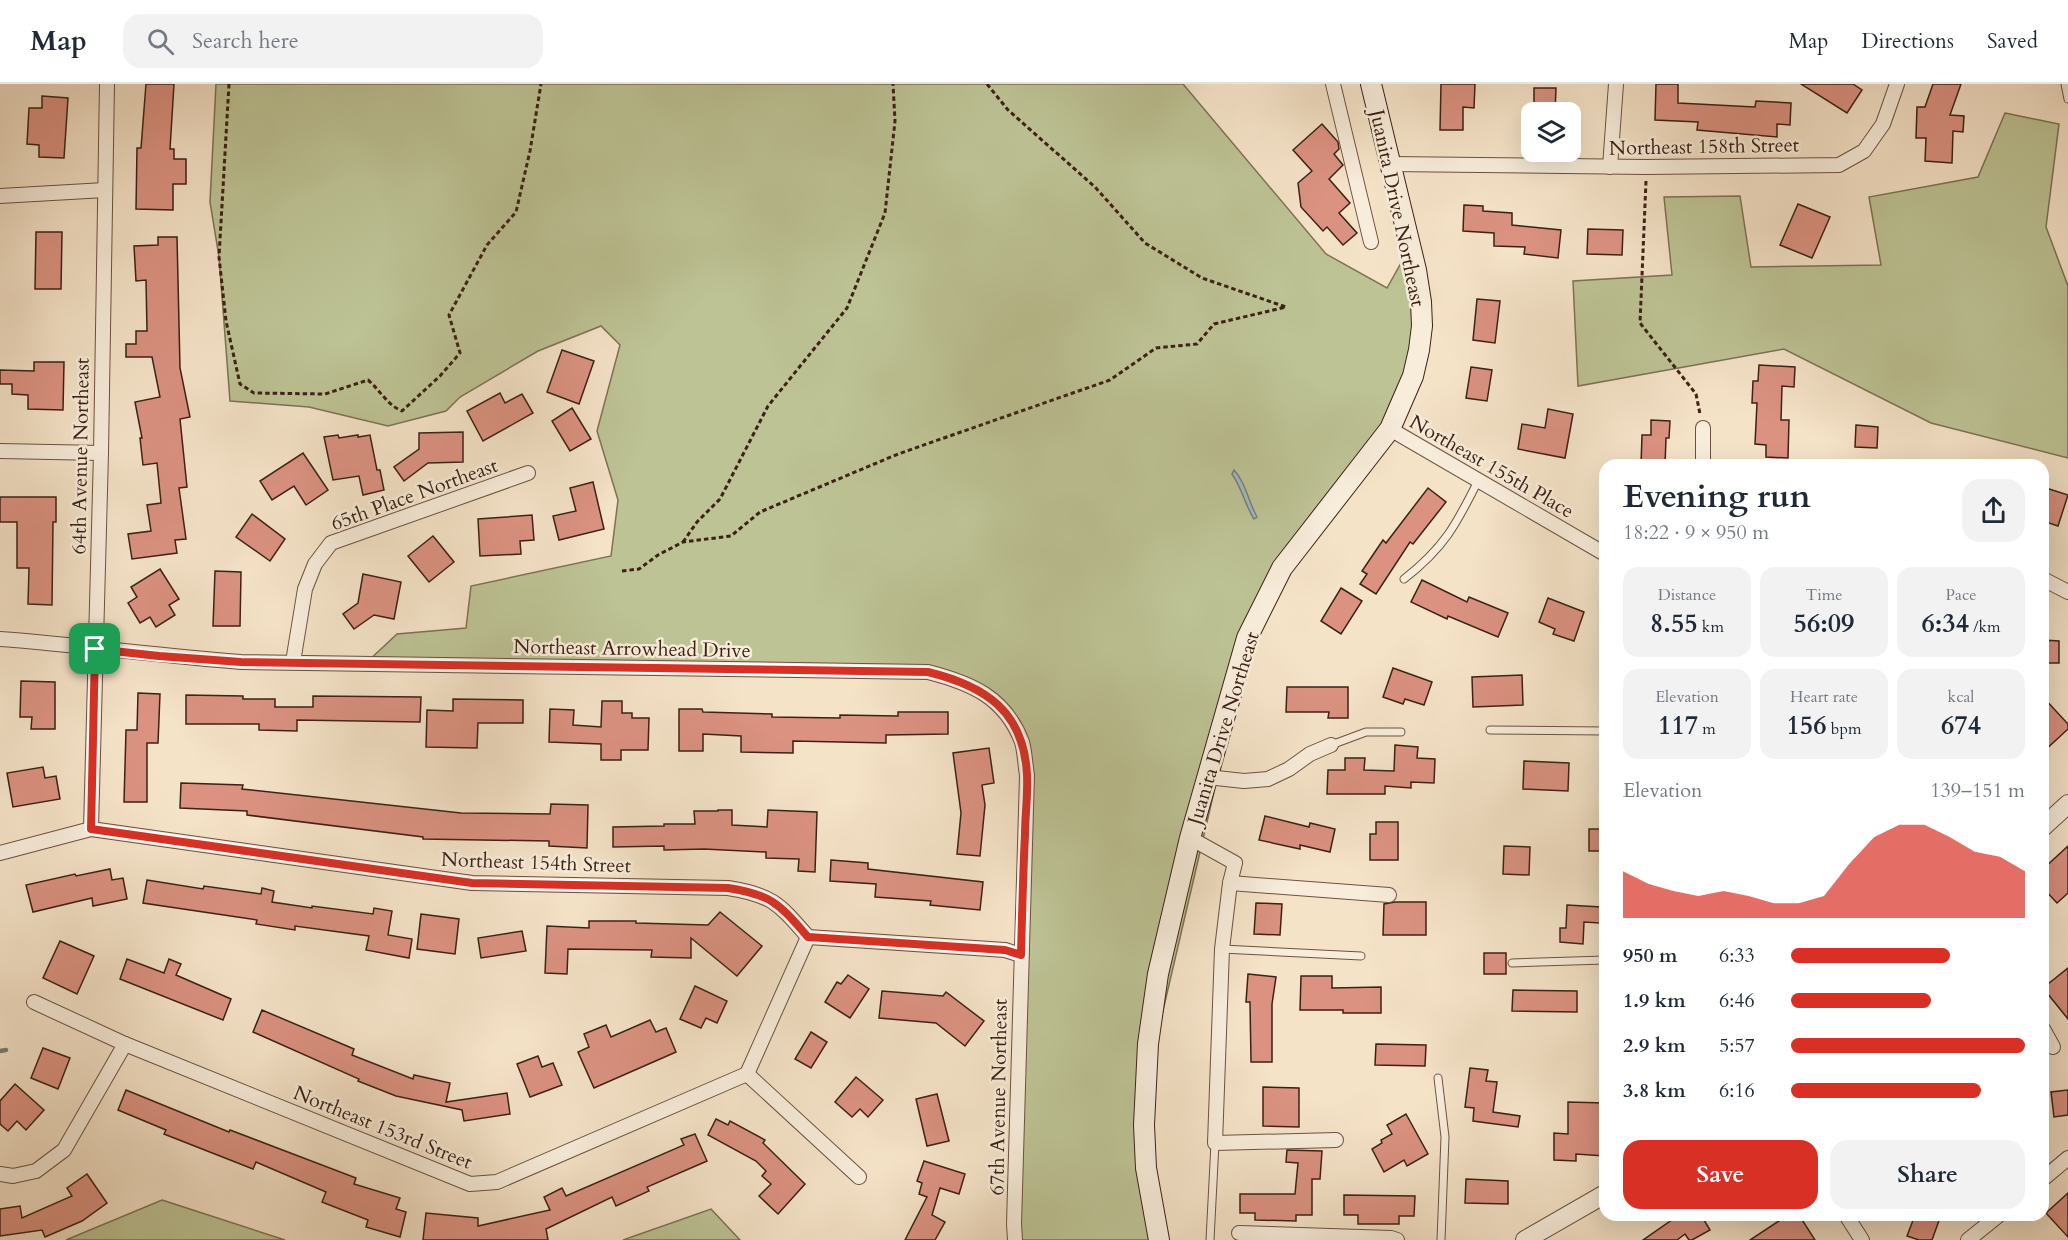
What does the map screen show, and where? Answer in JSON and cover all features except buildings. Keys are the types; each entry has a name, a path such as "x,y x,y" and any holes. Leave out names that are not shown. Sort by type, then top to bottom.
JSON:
{"main road":[{"name":"Juanita Drive Northeast","path":"1159,1240 1146,1168 1144,1136 1148,1044 1158,974 1190,838 1247,638 1282,568 1390,429 1413,376 1422,326 1421,302 1416,270 1371,84"}],"street":[{"name":"64th Avenue Northeast","path":"91,829 107,84"},
{"path":"1333,84 1371,242"},
{"path":"1610,167 1616,84"},
{"name":"Northeast 158th Street","path":"1389,164 1610,167 1839,165 1864,151 1883,124 1897,84"},
{"path":"0,196 105,190"},
{"path":"1703,428 1703,459"},
{"name":"Northeast 155th Place","path":"1390,429 1599,551"},
{"path":"0,451 100,453"},
{"name":"65th Place Northeast","path":"293,662 305,589 315,564 331,543 528,473"},
{"path":"2049,582 2068,592"},
{"name":"Northeast Arrowhead Drive","path":"0,639 159,656 241,662 928,672 957,679 982,691 996,703 1012,722 1023,744 1027,775 1021,955"},
{"path":"1207,777 1244,781 1268,779 1289,769 1310,754 1331,745"},
{"path":"2049,822 2067,806"},
{"name":"Northeast 154th Street","path":"0,853 91,829 472,883 728,888 753,892 779,905 808,937"},
{"path":"1190,838 1235,863 1230,882 1222,949 1215,1143 1336,1140"},
{"path":"1230,882 1389,895"},
{"path":"859,1177 747,1074 808,937 1005,950 1021,955"},
{"name":"67th Avenue Northeast","path":"1015,1240 1021,955"},
{"name":"Northeast 153rd Street","path":"34,1002 125,1044 470,1184 497,1182 747,1074"},
{"path":"2049,1039 2054,1047"},
{"path":"0,1173 13,1176 36,1171 64,1150 125,1044"},
{"path":"2049,1174 2068,1158"},
{"path":"1525,1240 1599,1197"},
{"path":"1850,1221 1862,1240"},
{"path":"1968,1240 1992,1221"},
{"path":"1239,1233 1397,1240"}],"lane":[{"path":"2065,84 2068,99"},
{"path":"1404,579 1428,560 1450,535 1478,481"},
{"path":"1490,730 1599,731"},
{"path":"1331,745 1366,732 1401,732"},
{"path":"1222,949 1361,956"},
{"path":"1512,963 1599,960"},
{"path":"1438,1078 1445,1137 1441,1240"},
{"path":"1210,1240 1215,1143"}],"path":[{"path":"229,84 219,257 226,321 240,384 254,393 325,394 368,380 379,389 393,407 402,411 440,376 460,353 449,315 487,245 516,212 530,151 541,84"},
{"path":"683,542 696,522 720,500 768,406 847,308 885,213 895,121 893,84"},
{"path":"622,571 639,569 658,555 683,542 731,536 760,512 898,454 1110,380 1156,348 1197,344 1214,324 1286,307 1202,278 1145,243 1095,187 1008,110 987,84"},
{"path":"1646,181 1640,323 1696,394 1703,428"}],"green space":[{"path":"216,84 1183,84 1326,254 1387,288 1415,238 1424,367 1282,568 1253,638 1217,779 1155,1045 1153,1209 1160,1240 1015,1240 1027,775 1012,722 957,679 366,663 397,634 466,628 471,586 611,556 618,500 597,431 620,345 601,326 538,351 460,397 446,411 388,426 309,407 230,401 219,257 210,202"},
{"path":"2005,113 2059,124 2046,227 2068,286 2068,458 1931,423 1784,349 1578,386 1573,281 1672,275 1664,197 1740,196 1751,267 1881,265 1869,197 1978,177"},
{"path":"162,1200 285,1240 66,1240"},
{"path":"711,1209 740,1240 623,1240"}],"water":[{"path":"1234,470 1257,517 1254,519 1232,474"}],"waterway":[{"path":"0,1051 6,1050"}],"route":[{"path":"95,649 241,662 928,672 957,679 982,691 996,703 1012,722 1023,744 1027,775 1021,955 1005,950 808,937 779,905 753,892 728,888 472,883 91,829 95,649"}]}
